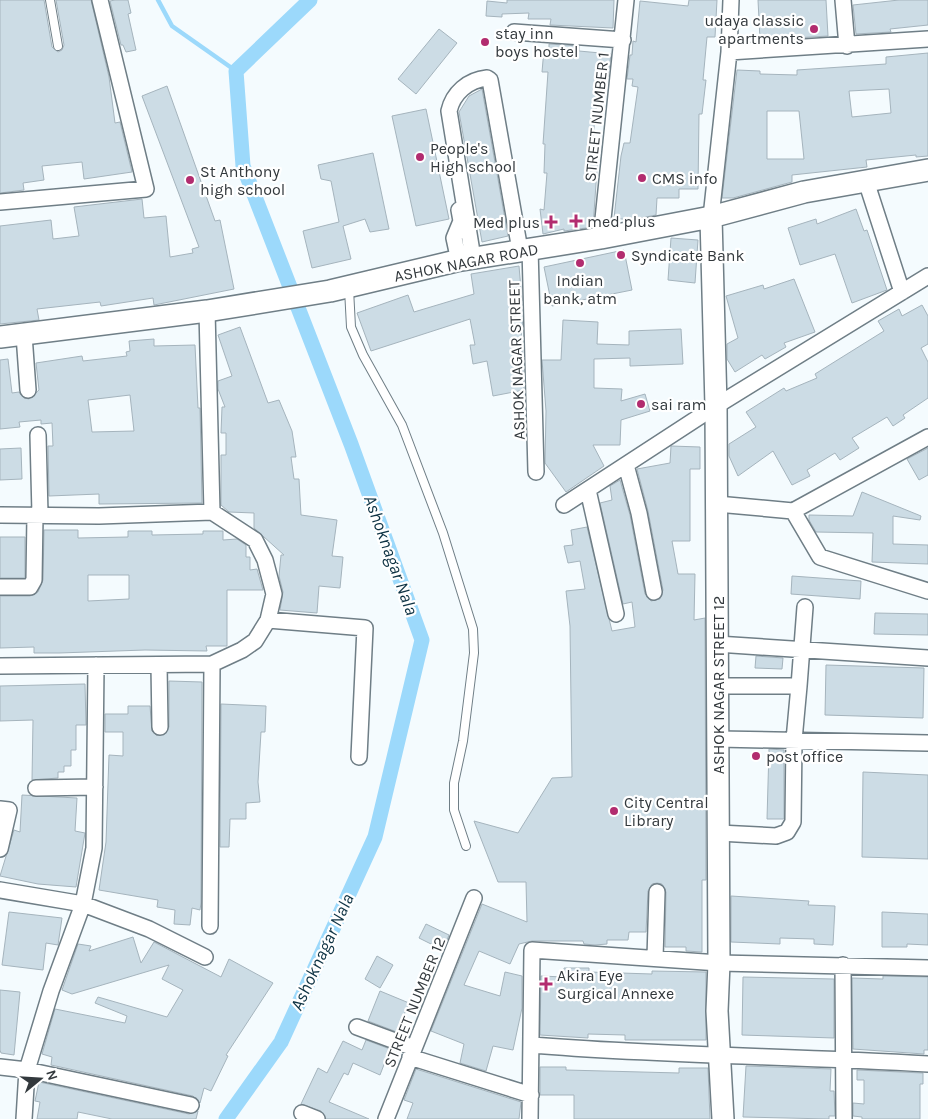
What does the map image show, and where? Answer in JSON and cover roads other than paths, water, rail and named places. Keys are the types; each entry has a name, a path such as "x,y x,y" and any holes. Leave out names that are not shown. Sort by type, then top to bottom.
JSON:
{"main road":[{"name":"ASHOK NAGAR ROAD","path":"0,337 208,311 340,289 466,260 601,238 711,217 804,192 928,170"},
{"name":"ASHOK NAGAR STREET 12","path":"711,217 717,504 719,963 717,1011 723,1119"}],"street":[{"path":"0,202 146,189 100,0"},
{"name":"STREET NUMBER 1","path":"601,238 626,0"},
{"path":"711,217 729,52 731,0"},
{"path":"843,0 848,46"},
{"path":"514,32 622,40"},
{"path":"729,52 848,46 928,39"},
{"name":"ASHOK NAGAR STREET","path":"466,260 449,112 456,94 467,84 487,78 490,80 525,249 536,472"},
{"path":"440,114 461,221 454,238 466,260"},
{"path":"866,181 902,292"},
{"path":"564,505 716,406 928,276"},
{"path":"208,311 212,512"},
{"path":"24,335 28,390"},
{"path":"0,588 30,587 34,580 38,436"},
{"path":"717,504 793,511 928,437"},
{"path":"626,465 639,513 654,592"},
{"path":"588,490 616,614"},
{"path":"793,511 820,557 928,591"},
{"path":"0,515 99,516 212,512 255,540 265,560 274,594 268,620 255,641 242,650 212,664 0,666"},
{"path":"718,833 776,836 787,832 793,822 794,740 800,649 805,607"},
{"path":"268,620 365,628 359,756"},
{"path":"717,644 928,658"},
{"path":"159,664 160,727"},
{"path":"210,926 212,664"},
{"path":"24,1119 27,1070 51,991 83,904 94,848 96,665"},
{"path":"718,686 799,686"},
{"path":"718,739 928,743"},
{"path":"36,788 95,787"},
{"path":"0,809 9,810 0,849"},
{"path":"0,890 83,904 149,928 205,957"},
{"path":"656,892 656,958"},
{"name":"STREET NUMBER 12","path":"386,1119 474,898"},
{"path":"530,1119 532,950 719,963 928,968"},
{"path":"842,965 844,1119"},
{"path":"357,1027 412,1052 531,1095"},
{"path":"532,1045 720,1056 843,1059 928,1064"},
{"path":"0,1067 27,1070 191,1105"},
{"path":"302,1113 317,1119"}],"lane":[{"path":"50,0 58,46"},
{"path":"340,289 351,326 363,355 402,425 443,533 473,629 474,653 463,741 454,783 454,810 466,846"}],"waterway":[{"path":"158,0 172,26 236,71"},
{"name":"Ashoknagar Nala","path":"226,1119 281,1042 375,837 422,640 351,444 243,166 236,71 310,0"}],"place":[{"name":"udaya classic apartments","path":"814,29"},
{"name":"stay inn boys hostel","path":"485,42"},
{"name":"People's High school","path":"420,157"},
{"name":"CMS info","path":"642,178"},
{"name":"St Anthony high school","path":"190,180"},
{"name":"med plus","path":"576,221"},
{"name":"Med plus","path":"551,222"},
{"name":"Syndicate Bank","path":"621,255"},
{"name":"Indian bank, atm","path":"580,263"},
{"name":"sai ram","path":"641,404"},
{"name":"post office","path":"756,756"},
{"name":"City Central Library","path":"614,811"},
{"name":"Akira Eye Surgical Annexe","path":"546,984"}]}
